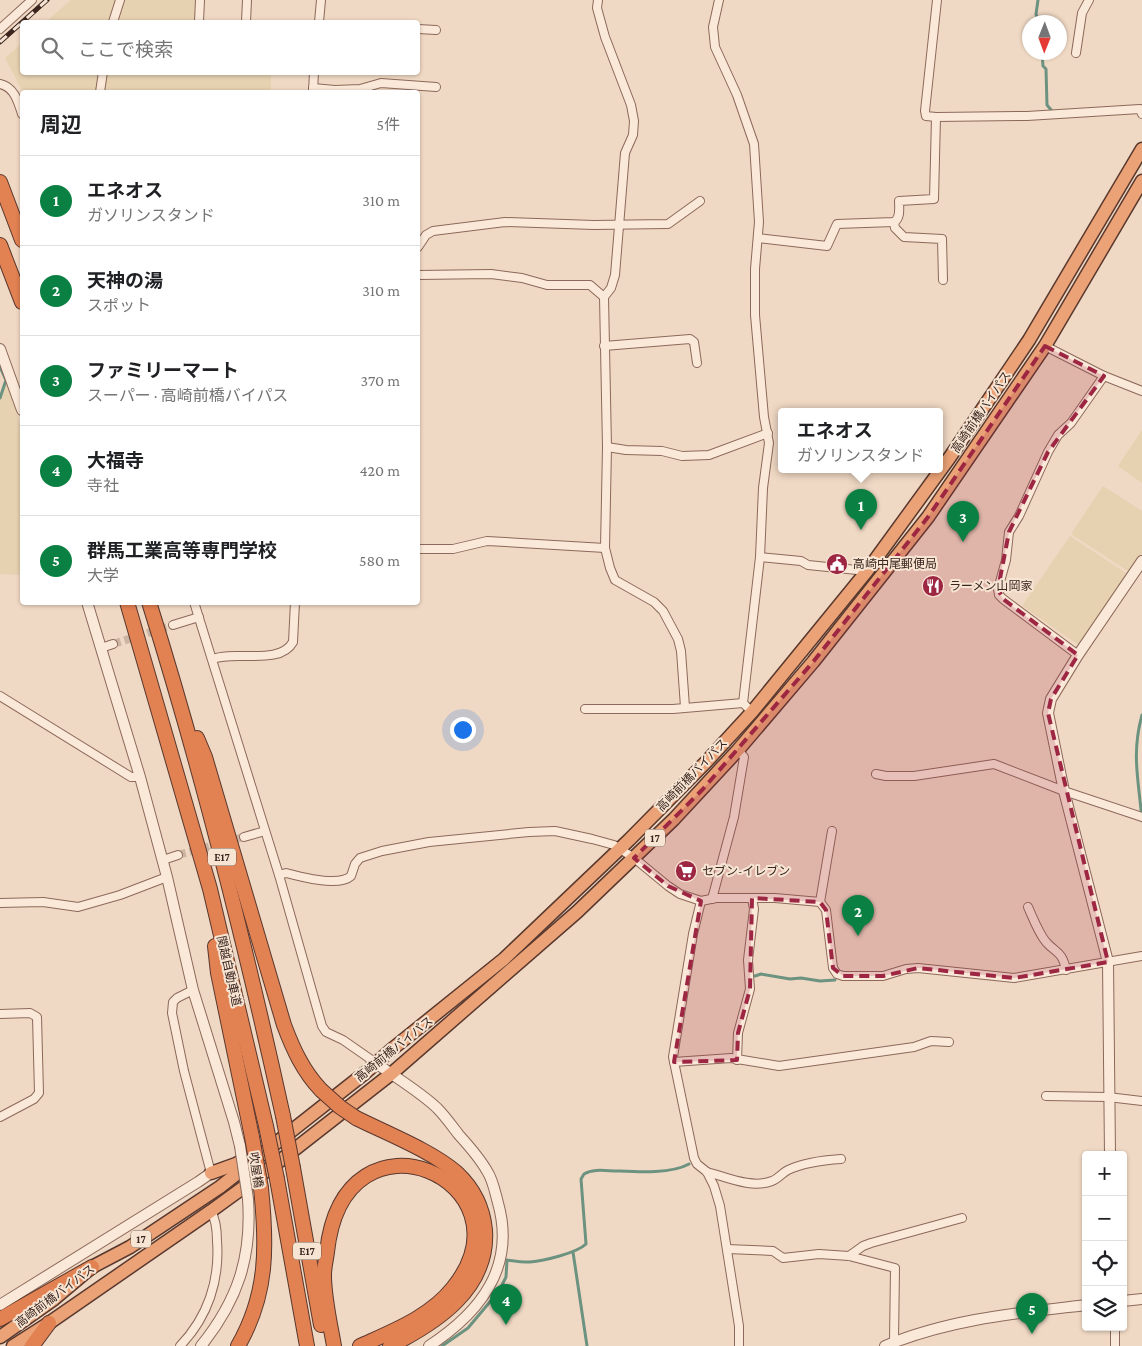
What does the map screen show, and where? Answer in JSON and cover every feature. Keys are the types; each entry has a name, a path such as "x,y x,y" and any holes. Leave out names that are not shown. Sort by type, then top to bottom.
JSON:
{"highway":[{"name":"高崎前橋バイパス","path":"943,467 1029,340 1142,149"},
{"name":"高崎前橋バイパス","path":"13,1346 211,1211 281,1160 391,1074 576,912 674,819 738,750 813,662 928,516 1045,346 1142,181"},
{"path":"0,182 20,235"},
{"path":"0,245 20,297"},
{"name":"高崎前橋バイパス","path":"0,1337 54,1299 92,1268 130,1247 220,1187 504,959 707,761 748,707 867,571 938,473"},
{"name":"関越自動車道","path":"127,605 210,889 266,1126 307,1344"},
{"name":"関越自動車道","path":"150,605 172,675 244,942 283,1116 326,1337"},
{"path":"172,675 205,757 284,1026 299,1060 321,1090 340,1107 356,1118 436,1159 456,1172 476,1198 485,1225 486,1236 483,1257 476,1275 466,1291 440,1317 390,1346"},
{"path":"210,889 218,973 252,1137 261,1188 265,1226 265,1259 260,1294 251,1322 238,1346"},
{"path":"211,1173 236,1164 275,1140 282,1139"},
{"path":"334,1346 326,1337 324,1273 330,1228 337,1212 346,1195 359,1180 375,1171 396,1166 425,1169 439,1176 464,1200 474,1228 473,1244 465,1269 445,1297 420,1317 360,1346"},
{"path":"0,1319 92,1268"},
{"path":"32,1346 49,1323"}],"street":[{"path":"0,28 32,0"},
{"path":"115,20 120,0"},
{"path":"199,20 200,0"},
{"path":"246,20 247,0"},
{"path":"319,20 321,0"},
{"path":"598,0 597,8 605,38 631,106 634,121 633,135 625,153 615,275 611,288 604,297 607,447 605,548 615,580 654,602 663,611 674,632 681,651 685,707"},
{"path":"585,709 748,707 768,433 764,418 755,315 755,269 759,222 754,144 737,95 713,41 713,28 719,0"},
{"path":"937,0 926,116 1027,116 1140,109 1142,114"},
{"path":"1076,53 1082,13 1089,0"},
{"path":"420,29 436,30"},
{"path":"100,90 103,75"},
{"path":"314,75 313,90 360,89 381,83 436,87"},
{"path":"0,84 11,88 20,109"},
{"path":"758,238 828,246 836,224 894,222 899,216 899,201 934,199 936,117"},
{"path":"420,244 433,231 505,222 618,225 668,224 700,201"},
{"path":"894,222 895,228 904,237 942,239 943,280"},
{"path":"420,275 491,274 522,278 547,285 590,285 604,297"},
{"path":"604,346 690,339 694,342 697,363"},
{"path":"1045,346 1104,376 1142,391"},
{"path":"0,349 20,404"},
{"path":"1078,654 1003,600 999,595 998,589 1006,560 1009,532 1019,516 1048,452 1058,435 1071,423 1104,376"},
{"path":"607,447 626,450 662,451 682,456 709,455 768,433"},
{"path":"420,549 453,549 487,540 605,548"},
{"path":"760,557 800,561 808,565 867,571"},
{"path":"1110,1151 1108,962 1064,791 1048,713 1050,699 1060,687 1078,654 1142,561"},
{"name":"吹屋橋","path":"88,605 140,777 163,860 193,990 240,1146 248,1199 250,1227 248,1244 242,1270 226,1309 202,1345"},
{"path":"195,605 279,875 323,1030 348,1043 436,1107 478,1156 490,1177 502,1225 499,1266 491,1285 474,1307 452,1330 429,1346"},
{"path":"213,659 273,654 285,650 293,642 295,605"},
{"path":"173,625 199,617"},
{"path":"101,648 112,644"},
{"path":"0,696 131,777 140,777"},
{"path":"712,899 737,800 744,757 738,750"},
{"path":"876,774 914,776 994,764 1064,791 1142,817"},
{"path":"244,837 265,831"},
{"path":"279,875 286,873 342,881 351,876 355,864 360,858 382,851 428,842 535,831 562,832 611,844 634,858 680,894 700,901 716,898 775,898 820,902"},
{"path":"832,831 820,902 826,910 833,968 837,974 843,976 883,976 906,969 918,968 1014,978 1142,956"},
{"path":"163,860 178,855"},
{"path":"0,903 44,902 78,907 120,895 167,877"},
{"path":"738,1060 738,1033 750,989 748,960 754,909 752,898"},
{"path":"700,901 673,1053 694,1158 697,1164 707,1172 747,1182 759,1183 772,1181 788,1170 825,1160 841,1159"},
{"path":"1028,907 1046,942 1064,959 1066,970"},
{"path":"0,1305 211,1173 184,1071 172,1013 173,1002 193,990"},
{"path":"0,1014 30,1013 37,1017 39,1092 34,1099 0,1117"},
{"path":"674,1062 731,1058 779,1066 914,1047 931,1041 949,1042"},
{"path":"1046,1096 1108,1097 1142,1101"},
{"path":"707,1172 714,1186 720,1206 739,1326 739,1346"},
{"path":"180,1346 192,1332 208,1303 216,1278 218,1259 217,1228 211,1211"},
{"path":"849,1256 871,1243 962,1218"},
{"path":"727,1249 773,1252 783,1258 819,1254 849,1256 895,1268 889,1344 944,1326 1002,1314 1082,1305"},
{"path":"1127,1301 1142,1299"},
{"path":"1115,1331 1115,1346"},
{"path":"192,1332 202,1345"}],"highlighted area":[{"path":"1045,346 1104,376 1048,452 1009,532 998,589 1003,599 1078,655 1051,699 1048,713 1108,962 1014,978 918,968 883,976 843,976 833,968 826,910 820,902 752,898 750,989 738,1033 737,1060 674,1062 701,901 668,886 634,858 703,789 813,662 928,517"}],"shaded area":[{"path":"71,0 198,0 195,20 48,20"},
{"path":"20,45 20,75 271,75 271,90 22,90 5,58"},
{"path":"6,380 20,425 20,575 0,574 0,398"},
{"path":"1142,430 1142,483 1118,466"},
{"path":"1103,486 1142,511 1142,556 1131,573 1071,534"},
{"path":"1070,536 1129,575 1083,648 1022,606"}],"waterway":[{"path":"1036,15 1038,0"},
{"path":"1043,60 1043,66 1046,69 1047,105 1052,111"},
{"path":"0,367 6,380 0,398"},
{"path":"1142,715 1136,756 1142,821"},
{"path":"755,976 761,974 790,979 835,980"},
{"path":"442,1346 468,1328 499,1291 506,1277 507,1260 530,1262 543,1260 560,1256 586,1244 581,1179 584,1174 596,1170 664,1171 689,1164"},
{"path":"573,1252 587,1346"}],"tunnel":[{"path":"113,644 173,625"},
{"path":"178,855 244,837"}],"railway":[{"path":"25,20 47,0"},
{"path":"0,42 20,24"}],"place":[{"name":"エネオス","path":"861,530"},
{"name":"ファミリーマート","path":"963,542"},
{"name":"高崎中尾郵便局","path":"837,564"},
{"name":"ラーメン山岡家","path":"933,586"},
{"name":"セブン-イレブン","path":"686,871"},
{"name":"天神の湯","path":"858,936"},
{"name":"大福寺","path":"506,1325"},
{"name":"群馬工業高等専門学校","path":"1032,1334"}]}
